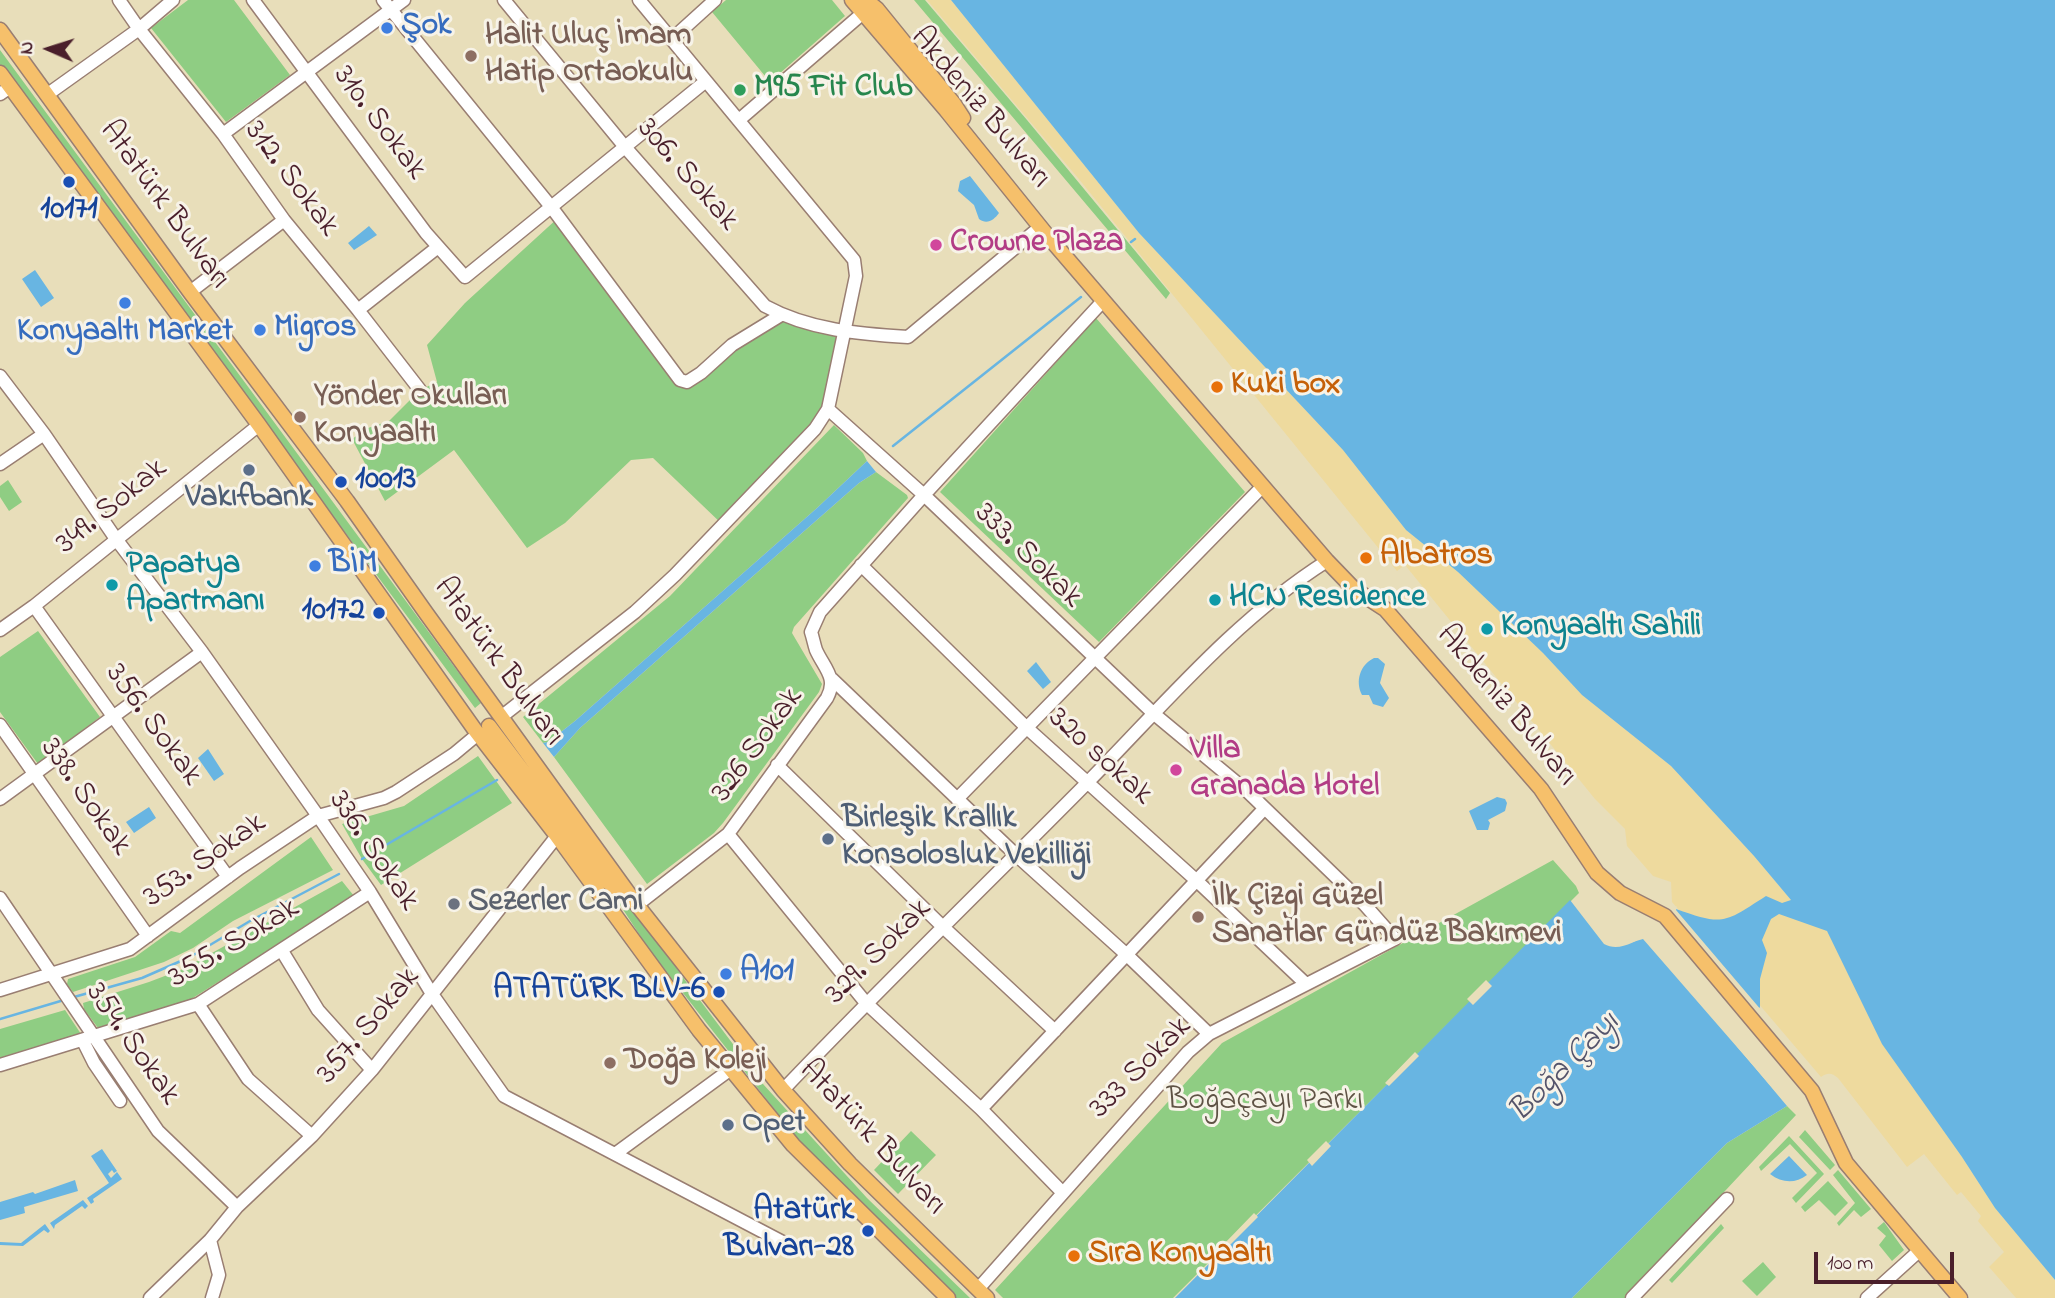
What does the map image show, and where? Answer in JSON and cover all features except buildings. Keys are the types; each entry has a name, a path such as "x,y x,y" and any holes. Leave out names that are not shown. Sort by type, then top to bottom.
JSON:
{"main road":[{"name":"Akdeniz Bulvarı","path":"852,0 869,11 950,107 1040,227 1327,561 1354,589 1384,609 1541,789 1604,881 1633,901 1665,916 1812,1091 1846,1163 1960,1298"},
{"name":"Atatürk Bulvarı","path":"0,30 190,292 347,501 637,905 783,1090 849,1164 983,1294"},
{"name":"Atatürk Bulvarı","path":"0,73 5,91 259,425 699,1030 802,1155 948,1298"},
{"path":"500,714 480,730 605,880 637,905"}],"street":[{"name":"312. Sokak","path":"119,0 285,220 420,390"},
{"path":"48,94 139,29 173,0"},
{"name":"310. Sokak","path":"253,0 438,247 465,277 552,208"},
{"path":"223,135 307,73 386,6 404,0"},
{"name":"306. Sokak","path":"504,0 625,147 765,306 781,315"},
{"path":"500,714 544,685 635,612 675,575 815,429 828,408 856,276 855,260 639,0"},
{"path":"672,39 715,0"},
{"path":"386,6 552,208 680,380 687,382 701,373 732,345 781,315 844,333 908,337 1040,227"},
{"path":"739,120 869,11"},
{"path":"552,208 706,80"},
{"path":"190,292 285,220"},
{"path":"358,310 438,247"},
{"name":"326 Sokak","path":"637,905 728,834 827,698 832,689 832,679 817,651 811,632 820,612 1103,301"},
{"name":"336. Sokak","path":"0,376 318,816 370,892 432,994 504,1096 792,1247"},
{"path":"828,408 924,495"},
{"name":"349. Sokak","path":"0,630 34,606 259,425"},
{"path":"0,464 44,434"},
{"path":"957,799 1263,486"},
{"name":"333. Sokak","path":"924,495 1094,657"},
{"name":"329. Sokak","path":"783,1090 866,1003 1087,783 1198,666 1244,624 1327,561"},
{"name":"320 sokak","path":"861,565 1027,727 1196,880 1306,985"},
{"name":"356. Sokak","path":"34,606 228,877"},
{"path":"0,799 202,652"},
{"name":"333 Sokak","path":"983,1294 1063,1193 1179,1061 1209,1034 1395,939 1365,905 1265,808 1153,713 1094,657"},
{"path":"832,679 1209,1034"},
{"name":"338. Sokak","path":"0,725 149,936"},
{"name":"353. Sokak","path":"0,990 131,949 228,877 318,816 384,798 437,765 480,730"},
{"path":"777,765 943,927 1055,1031"},
{"path":"981,1109 1265,808"},
{"path":"728,834 866,1003 981,1109 1063,1193"},
{"name":"357. Sokak","path":"150,1298 211,1240 237,1207 312,1136 372,1070 557,836"},
{"name":"355. Sokak","path":"0,1065 198,1004 370,892"},
{"name":"354. Sokak","path":"0,898 73,1007 89,1039 158,1131 237,1207"},
{"path":"282,951 318,1010 372,1070"},
{"path":"198,1004 248,1079 312,1136"},
{"path":"89,1039 94,1063 120,1101"},
{"path":"615,1154 731,1069"},
{"path":"1632,1298 1727,1199"},
{"path":"211,1240 219,1275 212,1298"},
{"path":"1867,1298 1919,1251"}],"green space":[{"path":"188,0 234,0 290,75 226,122 151,28"},
{"path":"726,0 832,0 845,16 770,82 712,12"},
{"path":"914,0 925,0 1027,120 1170,293 1166,299"},
{"path":"0,50 481,703 475,708 0,66"},
{"path":"559,217 680,380 781,315 844,333 828,409 724,526 653,458 631,460 565,523 527,548 454,450 385,501 352,439 368,428 389,421 420,390 437,382 427,345 465,303"},
{"path":"1096,318 1245,492 1099,642 940,492"},
{"path":"834,425 863,453 867,461 575,721 543,743 523,717 670,596"},
{"path":"876,472 908,498 794,627 792,633 822,684 819,692 723,823 714,833 647,884 554,757 580,728 859,483"},
{"path":"8,480 22,502 9,511 0,497 0,486"},
{"path":"38,631 100,717 38,764 0,712 0,657"},
{"path":"478,756 512,803 381,885 342,824 404,806"},
{"path":"311,837 333,870 233,921 193,948 164,962 73,992 67,984 68,979 135,957 171,931 180,933"},
{"name":"Boğaçayı Parkı","path":"1553,860 1579,893 1173,1298 1003,1298 995,1290 1222,1043"},
{"path":"342,881 354,896 177,1008 98,1028 84,1009 83,1003 183,969"},
{"path":"611,891 640,916 763,1084 867,1198 970,1298 954,1298 800,1142 650,951"},
{"path":"65,1010 81,1034 0,1058 0,1029"},
{"path":"1787,1106 1796,1115 1625,1298 1572,1298 1727,1143"},
{"path":"1805,1130 1835,1165 1830,1170 1799,1137"},
{"path":"911,1131 936,1155 898,1194 874,1170"},
{"path":"1789,1136 1824,1174 1796,1203 1792,1198 1817,1173 1790,1144 1761,1171 1759,1167"},
{"path":"1838,1170 1871,1209 1861,1217 1854,1210 1839,1226 1837,1223 1855,1203 1833,1175"},
{"path":"1828,1181 1848,1203 1835,1216 1819,1200 1805,1212 1801,1207"},
{"path":"1884,1222 1904,1250 1892,1261 1879,1245 1886,1236 1877,1228"},
{"path":"1721,1224 1724,1228 1672,1283 1669,1280"},
{"path":"1763,1262 1776,1277 1757,1296 1742,1281"}],"sand":[{"name":"Konyaaltı Sahili","path":"927,0 951,0 1139,233 1343,450 1406,530 1458,572 1543,653 1582,695 1671,766 1791,900 1827,930 1882,1043 1995,1208 2055,1280 2055,1298 2016,1298 1989,1267 2004,1252 1978,1221 1981,1216 1961,1192 1957,1195 1924,1154 1907,1167 1838,1078 1830,1074 1821,1077 1672,902 1671,882 1653,876 1627,846 1625,829 1595,799 1405,565 1397,571 1078,178"}],"water":[{"name":"Boğa Çayı","path":"951,0 2055,0 2055,1280 1995,1208 1882,1044 1827,931 1779,914 1771,919 1762,940 1767,953 1760,979 1760,1007 1735,1044 1787,1106 1727,1143 1572,1298 1175,1298 1570,900 1604,944 1613,947 1633,943 1643,937 1676,909 1704,918 1723,919 1741,912 1766,896 1782,903 1791,900 1671,766 1582,695 1543,653 1458,572 1406,530 1343,450 1139,233"},
{"path":"970,176 999,213 990,221 979,219 974,205 958,191 960,181"},
{"path":"369,226 377,235 354,250 348,243"},
{"path":"35,270 54,298 41,307 22,279"},
{"path":"867,461 876,472 859,483 580,728 554,757 543,743 575,721"},
{"path":"1374,658 1385,664 1380,683 1389,698 1383,707 1373,704 1369,695 1362,695 1360,690 1362,669"},
{"path":"1036,662 1051,682 1043,689 1027,671"},
{"path":"208,749 224,774 214,781 198,758"},
{"path":"1497,797 1505,799 1505,811 1488,820 1488,830 1477,830 1469,811"},
{"path":"149,807 156,818 134,833 126,822"},
{"path":"102,1149 117,1171 114,1173 112,1170 108,1174 111,1178 117,1172 122,1179 93,1199 91,1204 87,1198 109,1183 91,1156"},
{"path":"1789,1156 1807,1175 1789,1181 1770,1174"},
{"path":"75,1180 78,1191 24,1207 25,1213 0,1220 0,1202 33,1192 35,1194"},
{"path":"83,1200 88,1206 85,1209 82,1206 55,1225 54,1229 50,1223"},
{"path":"45,1224 50,1231 48,1233 44,1230 23,1246 0,1245 0,1242 21,1243"}],"pier":[{"path":"1677,906 1676,910 1762,1011 1739,1043 1790,1103 1790,1108 1643,939 1619,946 1617,943 1641,936"},
{"path":"1486,980 1492,986 1473,1005 1467,999"},
{"path":"1415,1052 1419,1056 1389,1086 1385,1083"},
{"path":"1326,1141 1331,1146 1312,1166 1307,1160"},
{"path":"1254,1213 1258,1217 1228,1247 1224,1244"}],"waterway":[{"path":"1131,242 1135,239"},
{"path":"893,446 1081,297"},
{"path":"362,859 497,780"},
{"path":"74,997 142,978 190,957 250,921 339,874"},
{"path":"0,1019 64,1000"}],"place":[{"name":"Şok","path":"387,28"},
{"name":"Halit Uluç İmam Hatip Ortaokulu","path":"471,56"},
{"name":"M95 Fit Club","path":"740,90"},
{"name":"10171","path":"69,182"},
{"name":"Crowne Plaza","path":"936,245"},
{"name":"Konyaaltı Market","path":"125,303"},
{"name":"Migros","path":"260,330"},
{"name":"Kuki box","path":"1217,387"},
{"name":"Yönder Okulları Konyaaltı","path":"300,417"},
{"name":"Vakıfbank","path":"249,470"},
{"name":"10013","path":"341,482"},
{"name":"Albatros","path":"1366,558"},
{"name":"BİM","path":"315,566"},
{"name":"Papatya Apartmanı","path":"112,585"},
{"name":"HCN Residence","path":"1215,600"},
{"name":"10172","path":"379,613"},
{"name":"Konyaaltı Sahili","path":"1487,629"},
{"name":"Villa Granada Hotel","path":"1176,770"},
{"name":"Birleşik Krallık Konsolosluk Vekilliği","path":"828,839"},
{"name":"Sezerler Cami","path":"454,904"},
{"name":"İlk Çizgi Güzel Sanatlar Gündüz Bakımevi","path":"1198,917"},
{"name":"A101","path":"726,974"},
{"name":"ATATÜRK BLV-6","path":"719,992"},
{"name":"Doğa Koleji","path":"610,1063"},
{"name":"Opet","path":"728,1125"},
{"name":"Atatürk Bulvarı-28","path":"868,1231"},
{"name":"Sıra Konyaaltı","path":"1074,1256"}]}
